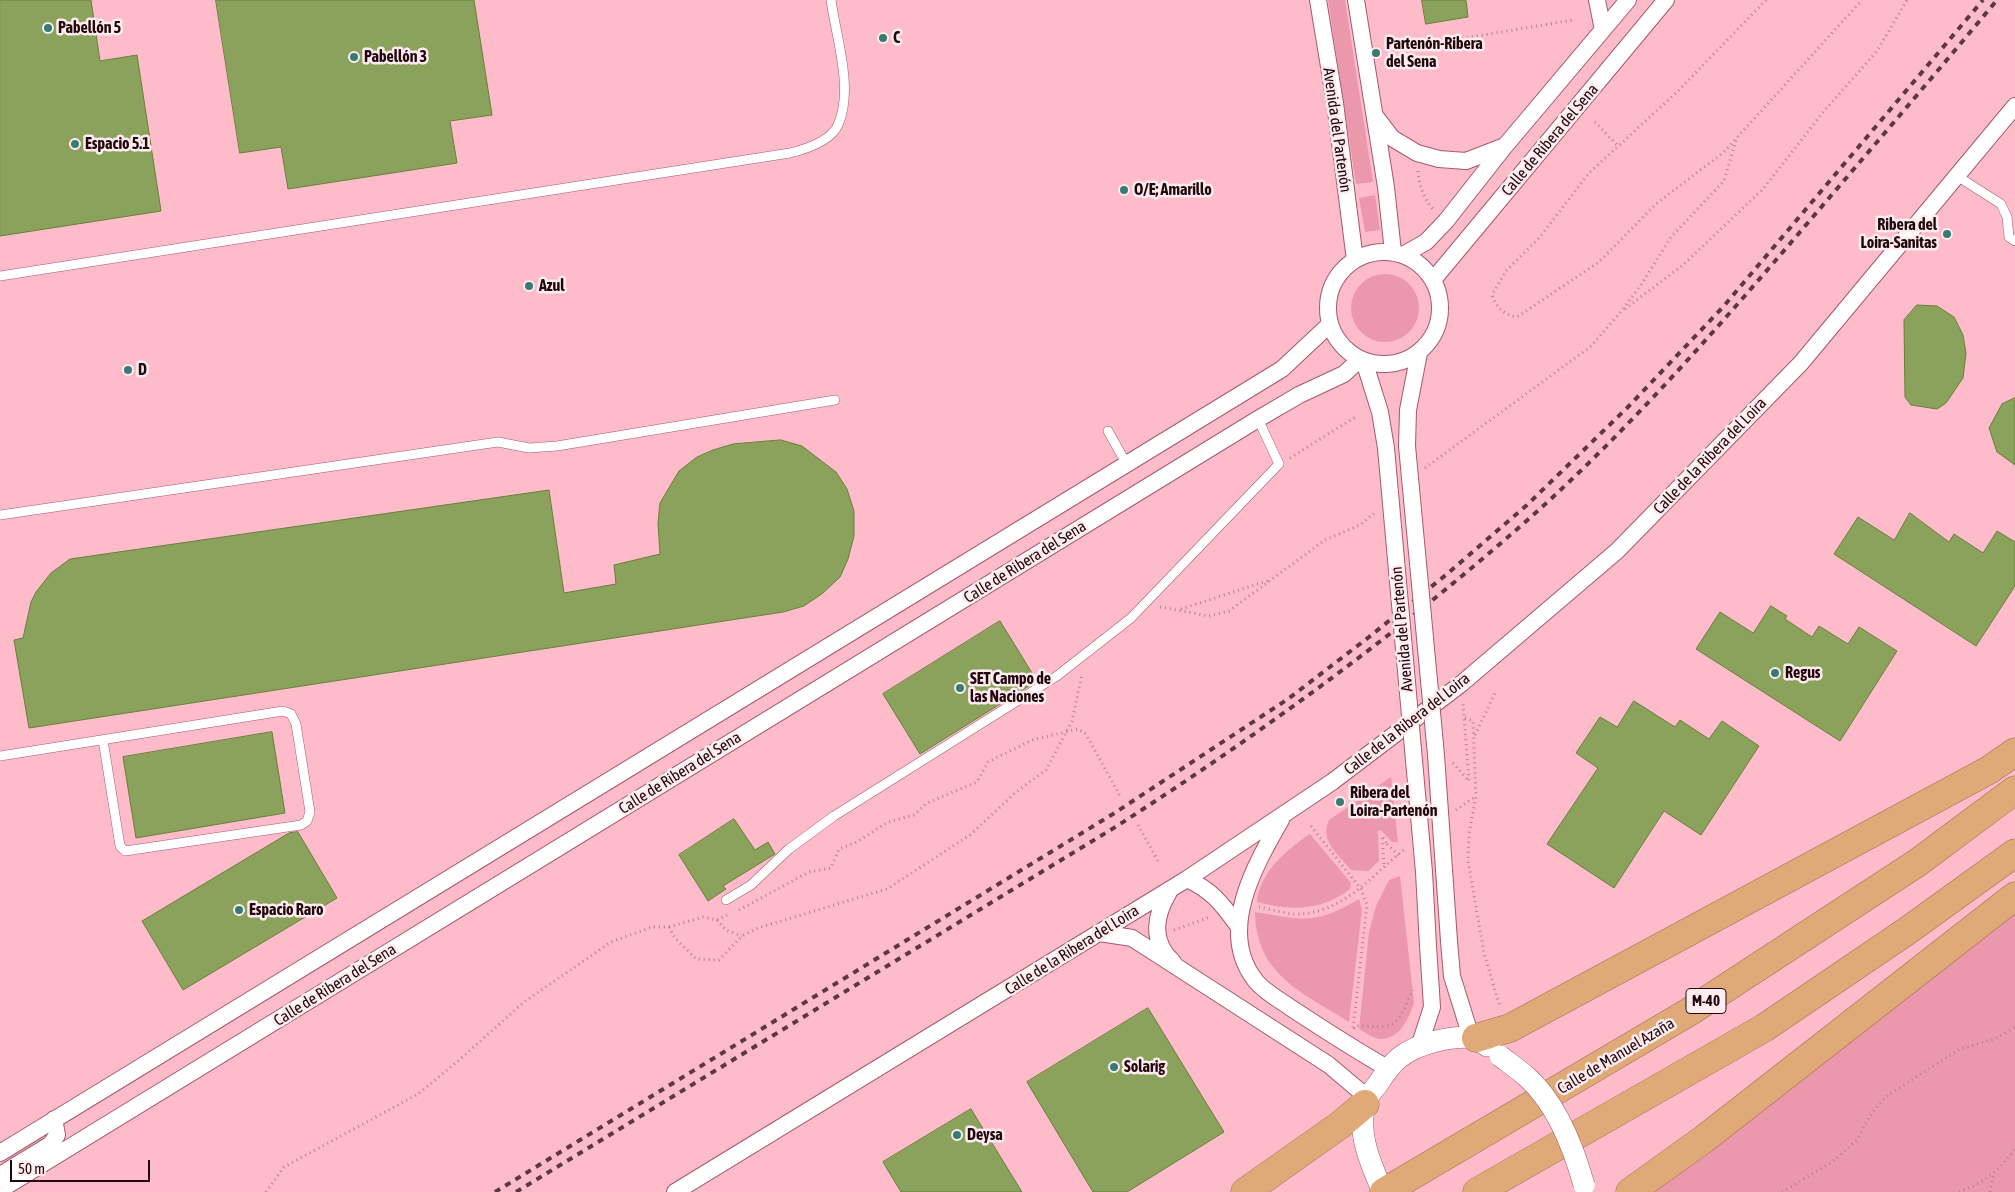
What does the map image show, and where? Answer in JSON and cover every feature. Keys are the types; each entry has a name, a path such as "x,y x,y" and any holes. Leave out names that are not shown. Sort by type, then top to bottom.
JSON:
{"highway":[{"path":"1473,1038 1519,1024 1990,770 2015,752"},
{"name":"Calle de Manuel Azaña","path":"1383,1192 1689,1012 1917,863 2015,790"},
{"path":"1478,1192 1764,1028 1900,936 2015,854"},
{"path":"1630,1192 1712,1133 2015,896"},
{"path":"1245,1192 1340,1125 1366,1101"}],"street":[{"name":"Avenida del Partenón","path":"1318,0 1335,103 1355,260"},
{"path":"1356,0 1398,254"},
{"path":"1597,0 1603,30"},
{"name":"Calle de Ribera del Sena","path":"1398,254 1426,242 1446,221 1628,0"},
{"name":"Calle de Ribera del Sena","path":"1433,280 1666,0"},
{"name":"Calle de la Ribera del Loira","path":"675,1192 1187,879 1332,782 1461,684 1617,551 1801,363 2015,106"},
{"path":"1374,116 1392,138 1417,153 1439,159 1466,161 1506,146"},
{"path":"1373,253 1398,254 1420,265 1433,280 1439,296 1440,314 1436,330 1419,353 1398,362 1381,364 1362,360 1341,345 1330,324 1328,306 1332,288 1341,272 1355,260 1373,253"},
{"name":"Calle de Ribera del Sena","path":"0,1153 1282,369 1330,324"},
{"name":"Avenida del Partenón","path":"1419,353 1408,410 1407,446 1436,755 1452,976 1473,1038"},
{"name":"Avenida del Partenón","path":"1362,360 1380,412 1386,448 1424,872 1432,1007 1419,1047"},
{"name":"Calle de Ribera del Sena","path":"0,1190 1258,419 1299,395 1344,374 1362,360"},
{"path":"1283,816 1258,860 1246,892 1239,927 1245,961 1255,981 1344,1043 1389,1069"},
{"path":"1187,879 1204,887 1216,896 1239,927"},
{"path":"1172,888 1159,908 1156,925 1159,940 1167,957 1182,970"},
{"path":"1100,933 1132,938 1330,1064 1366,1101"},
{"path":"1383,1192 1370,1163 1363,1132 1366,1101 1400,1057 1419,1047 1445,1040 1473,1038 1528,1078 1555,1114 1574,1148 1585,1188"},
{"path":"0,1175 51,1144 57,1134 54,1120"}],"lane":[{"path":"0,276 790,153 814,147 838,126 846,95 831,0"},
{"path":"1957,176 2001,204 2007,217 2009,237 2015,241"},
{"path":"0,515 498,442 529,448 557,446 835,400"},
{"path":"726,900 751,885 790,849 834,816 1057,676 1132,618 1280,464 1258,419"},
{"path":"1108,431 1126,463"},
{"path":"0,756 283,712 291,714 296,724 310,812 307,821 301,825 133,852 125,851 120,846 103,740"}],"path":[{"path":"1766,0 1677,92 1589,173 1539,238 1506,270 1492,295 1496,304 1505,314 1516,317 1599,262 1656,204 1724,152 1862,0"},
{"path":"1620,313 1683,265 1763,189 1824,111 1877,52 1907,0"},
{"path":"1393,50 1573,20"},
{"path":"1595,122 1618,146"},
{"path":"1417,475 1439,456 1590,347 1620,313 1653,267 1671,236 1724,181 1737,137"},
{"path":"1418,166 1419,182 1426,200 1433,208"},
{"path":"1280,464 1357,416"},
{"path":"1142,607 1168,606 1209,616 1229,611 1325,540 1360,525 1382,506"},
{"path":"1180,609 1236,593 1274,578"},
{"path":"669,927 675,938 696,959 719,960 742,936 758,928 887,889 970,835 1016,792 1046,770 1068,731 1081,687 1082,655"},
{"path":"1475,736 1496,691"},
{"path":"1453,763 1469,781 1465,718 1473,721 1475,736 1476,796 1468,834 1468,862 1484,953 1502,1013"},
{"path":"717,920 760,900 809,872 831,868 839,849 857,842 888,822 914,815 927,803 977,782 988,762 1032,740 1078,729 1086,734 1120,796"},
{"path":"1138,825 1158,861"},
{"path":"1311,826 1361,889 1367,905 1353,1030 1356,1026 1386,1026 1394,1024 1399,1019 1417,985"},
{"path":"1384,865 1382,836 1399,856"},
{"path":"1251,906 1301,914 1331,906 1361,889"},
{"path":"1173,931 1218,914"},
{"path":"266,1192 284,1167 418,1094 524,1002 611,942 652,926 669,927 703,917 717,920 726,930 742,936"},
{"path":"1782,1192 1832,1162 1857,1140 1869,1117 1885,1097 1960,1049 1995,1039 2015,1027"},
{"path":"1959,1192 1975,1187 2004,1165 2015,1148"},
{"path":"1990,1192 1994,1172"}],"shaded area":[{"path":"1328,0 1345,0 1373,182 1356,184"},
{"path":"1375,195 1380,230 1365,232 1359,198"},
{"path":"1385,274 1398,277 1409,284 1416,295 1419,308 1416,321 1409,332 1398,339 1385,342 1372,339 1361,332 1354,321 1351,308 1354,295 1361,284 1372,277"},
{"path":"1391,777 1398,842 1392,842 1381,830 1378,831 1379,861 1368,871 1351,870 1328,841 1327,828 1329,820"},
{"path":"1310,834 1351,883 1350,889 1328,902 1305,907 1282,907 1257,902 1263,881 1276,863 1292,847"},
{"path":"1400,876 1414,1003 1403,1027 1398,1032 1388,1038 1378,1039 1359,1029 1369,932 1376,906 1389,880"},
{"path":"1359,899 1362,910 1349,1022 1299,991 1273,967 1264,952 1257,934 1255,912 1297,918 1319,917"},
{"path":"2015,910 2015,1192 1651,1192"}],"building":[{"name":"Espacio 5.1","path":"0,0 91,0 100,61 137,55 161,211 0,236"},
{"name":"Pabellón 3","path":"216,0 474,0 492,115 450,121 457,163 288,189 281,147 240,153"},
{"path":"1422,0 1466,0 1468,17 1426,24"},
{"path":"1917,305 1937,306 1954,317 1963,335 1966,353 1963,378 1946,403 1937,409 1911,405 1905,397 1904,320"},
{"path":"2015,398 2015,465 1997,452 1989,428 2002,404"},
{"path":"781,440 802,446 836,472 847,489 854,511 854,536 848,559 840,577 823,593 804,606 783,612 29,728 14,640 23,638 31,602 36,592 51,573 70,559 549,490 564,593 616,584 614,565 660,554 658,523 660,503 679,471 697,457 733,444"},
{"path":"1910,513 1949,542 1954,534 1983,553 1997,531 2015,542 2015,586 1976,646 1834,554 1858,517 1894,540"},
{"name":"Regus","path":"1771,606 1787,616 1785,619 1812,637 1819,626 1848,644 1859,627 1897,651 1840,741 1696,649 1720,612 1753,633"},
{"name":"SET Campo de las Naciones","path":"1000,621 1037,681 920,754 883,694"},
{"path":"1634,701 1675,727 1680,720 1709,739 1722,721 1759,746 1701,835 1664,811 1614,888 1547,844 1598,768 1576,753 1600,717 1617,727"},
{"path":"272,732 285,813 136,838 123,757"},
{"path":"734,819 755,850 768,842 775,854 723,886 726,889 708,901 679,855"},
{"name":"Espacio Raro","path":"298,832 337,898 183,990 142,921 289,833"},
{"path":"1148,1008 1224,1132 1127,1192 1093,1192 1027,1082"},
{"name":"Deysa","path":"971,1109 1022,1192 901,1192 883,1162"}],"railway":[{"path":"495,1192 1113,814 1288,699 1369,637 1447,574 1527,505 1628,407 1723,307 1983,0"},
{"path":"516,1192 1117,826 1278,717 1433,600 1566,485 1664,386 1788,246 1997,0"}],"place":[{"name":"Pabellón 5","path":"48,28"},
{"name":"C","path":"883,38"},
{"name":"Partenón-Ribera del Sena","path":"1376,53"},
{"name":"Pabellón 3","path":"354,57"},
{"name":"Espacio 5.1","path":"75,144"},
{"name":"O/E; Amarillo","path":"1124,190"},
{"name":"Ribera del Loira-Sanitas","path":"1947,234"},
{"name":"Azul","path":"529,286"},
{"name":"D","path":"128,370"},
{"name":"Regus","path":"1775,673"},
{"name":"SET Campo de las Naciones","path":"960,688"},
{"name":"Ribera del Loira-Partenón","path":"1340,802"},
{"name":"Espacio Raro","path":"239,910"},
{"name":"Solarig","path":"1114,1067"},
{"name":"Deysa","path":"957,1135"}]}
